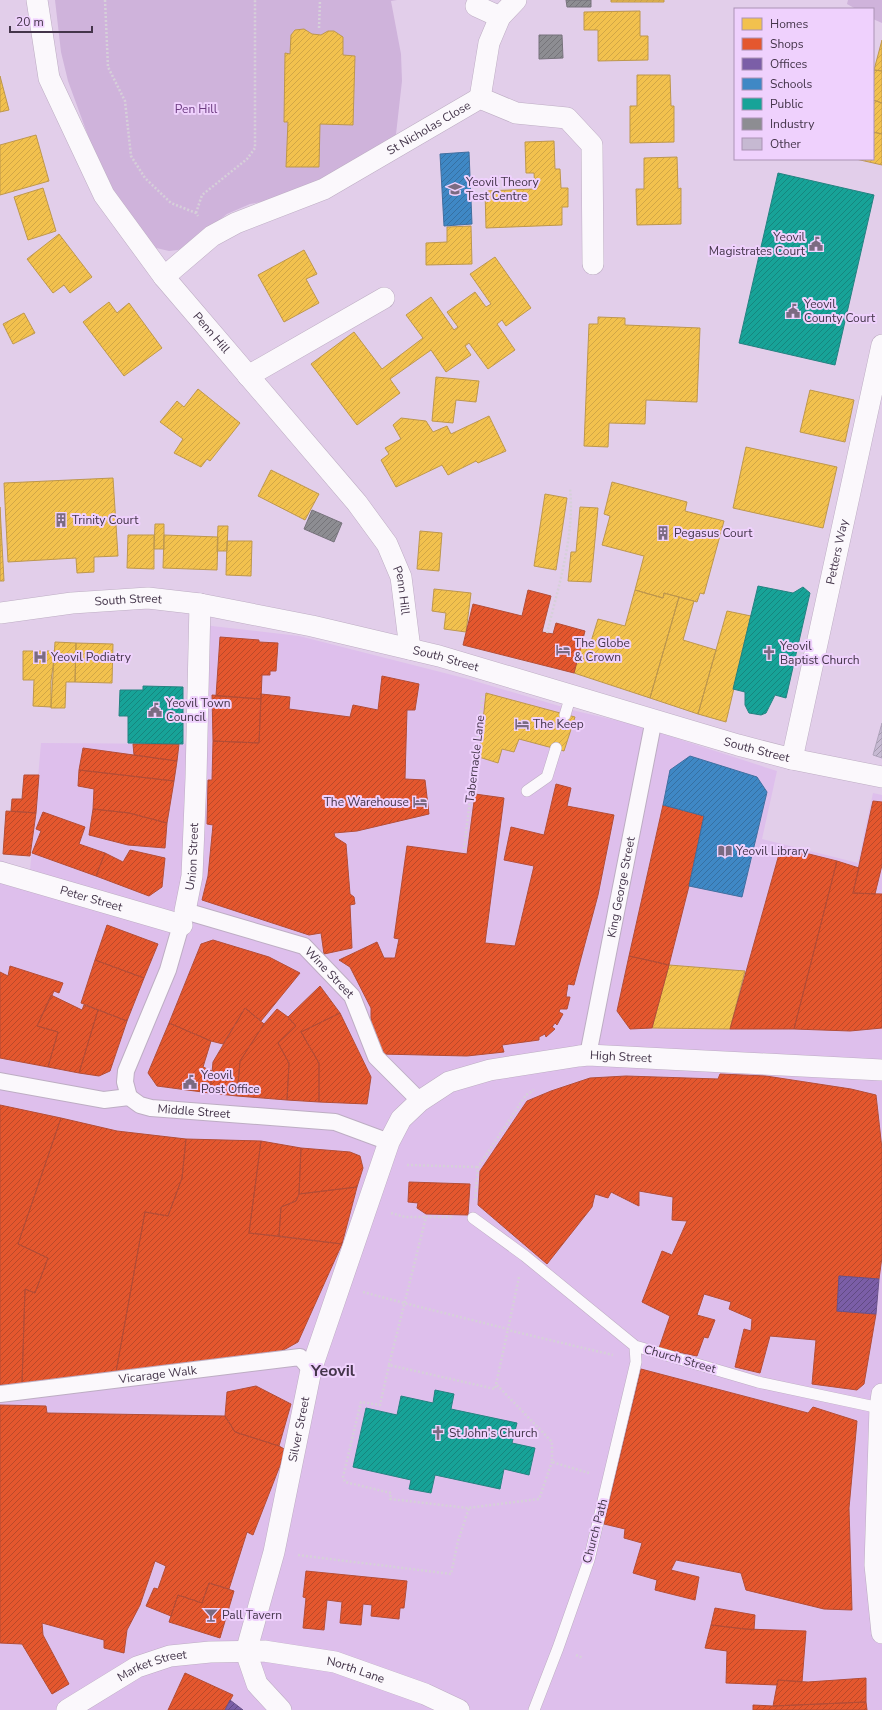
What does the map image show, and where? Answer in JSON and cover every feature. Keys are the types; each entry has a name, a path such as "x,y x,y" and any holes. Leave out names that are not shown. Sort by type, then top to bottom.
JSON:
{"street":[{"name":"Penn Hill","path":"37,0 49,78 104,195 164,277 357,503 387,544 401,577 410,649"},
{"path":"480,98 489,43 500,17 516,0"},
{"path":"476,6 500,17"},
{"name":"St Nicholas Close","path":"164,277 212,236 236,223 324,190 480,98 516,113 567,118 592,145 593,264"},
{"path":"248,376 384,298"},
{"name":"Petters Way","path":"792,759 882,345"},
{"name":"South Street","path":"0,613 72,603 148,598 200,604 312,626 410,649 792,759 882,777"},
{"name":"Union Street","path":"129,1097 125,1082 126,1070 168,970 184,918 192,876 200,604"},
{"name":"King George Street","path":"588,1055 654,719"},
{"name":"Peter Street","path":"0,872 184,918"},
{"name":"Wine Street","path":"184,918 304,946 352,996 376,1057 420,1100"},
{"name":"High Street","path":"389,1142 401,1119 420,1100 449,1082 490,1070 588,1055 882,1070"},
{"path":"0,1081 104,1100 129,1097"},
{"name":"Middle Street","path":"129,1097 140,1105 151,1108 335,1122 389,1142"},
{"name":"Silver Street","path":"246,1652 274,1552 311,1370 389,1142"},
{"name":"Vicarage Walk","path":"0,1394 300,1358 311,1370"},
{"path":"881,1401 876,1565 882,1633"},
{"name":"North Lane","path":"246,1652 264,1651 335,1662 425,1694 459,1710"},
{"name":"Market Street","path":"68,1710 137,1667 170,1656 210,1652 246,1652"},
{"path":"246,1652 257,1684 281,1710"}],"lane":[{"path":"565,715 570,695"},
{"path":"527,791 546,777 556,748"},
{"name":"Church Street","path":"473,1218 525,1256 635,1346 758,1382 881,1401"},
{"name":"Church Path","path":"534,1710 589,1560 636,1362 635,1346"}],"path":[{"path":"105,0 108,66 125,101 131,156 146,178 172,203 196,213 212,236"},
{"path":"196,213 202,195 247,159 255,148 255,0"},
{"path":"319,28 320,0"},
{"path":"547,633 568,540 572,503 570,489"},
{"name":"Tabernacle Lane","path":"464,848 486,670"},
{"path":"405,1217 473,1218 478,1167 526,1095 538,1087"},
{"path":"381,1165 478,1167"},
{"path":"426,1217 380,1405 361,1402 343,1477 345,1482 391,1494 390,1499 469,1508 539,1499 552,1462 552,1442 497,1385"},
{"path":"389,1365 495,1389 518,1281 525,1256"},
{"path":"374,1296 636,1362"},
{"path":"552,1462 609,1479"},
{"path":"274,1552 451,1574 458,1541 469,1508"}],"shaded area":[{"path":"194,624 299,636 468,679 576,711 632,724 777,771 762,839 858,863 873,793 882,795 882,1710 0,1710 0,860 30,871 41,743 190,744"}],"green space":[{"name":"Pen Hill","path":"55,0 397,0 391,1 401,54 402,81 395,143 291,197 250,204 227,214 187,246 178,250 169,251 152,247 128,216 98,163 68,81 61,52"},
{"path":"848,0 882,0 882,23 874,19 874,8 854,8 847,4"}],"building: Homes":[{"path":"611,0 664,0 664,2 611,2"},
{"path":"640,11 640,36 648,36 648,60 598,61 598,30 584,30 584,12"},
{"path":"304,29 312,34 321,35 328,31 334,31 343,37 343,55 355,56 353,125 320,124 319,167 286,167 288,122 284,122 285,53 290,54 291,35 295,30"},
{"path":"882,40 882,71 874,70"},
{"path":"874,70 882,71 882,103 874,100"},
{"path":"637,75 670,75 671,106 674,106 674,142 630,143 630,106 637,106"},
{"path":"0,76 9,110 0,112"},
{"path":"874,100 882,103 882,134 874,132"},
{"path":"874,132 882,134 882,165 860,160 874,160"},
{"path":"36,135 49,181 0,195 0,145"},
{"path":"554,141 555,169 560,169 561,188 568,188 568,207 562,207 562,225 486,228 485,191 535,189 534,173 526,173 525,142"},
{"path":"677,157 678,189 681,188 681,224 637,225 636,189 644,189 644,158"},
{"path":"43,188 56,231 28,240 14,197"},
{"path":"471,226 472,264 426,265 426,243 447,242 447,227"},
{"path":"59,234 92,277 70,293 64,285 53,293 27,259"},
{"path":"304,250 317,274 306,279 319,303 284,322 258,275"},
{"path":"495,257 531,308 506,326 502,320 497,324 515,350 488,369 469,343 465,346 471,355 446,372 431,350 390,379 400,393 357,425 311,364 354,332 382,369 423,338 406,315 431,297 454,330 458,327 447,312 475,292 486,307 491,304 470,274"},
{"path":"109,302 117,313 129,303 162,348 124,376 83,322"},
{"path":"24,313 35,333 13,344 3,324"},
{"path":"598,317 625,318 625,325 700,328 697,402 646,400 645,424 609,423 608,447 584,446 589,324 598,324"},
{"path":"436,377 479,381 476,402 456,400 453,423 432,421"},
{"path":"198,389 240,423 210,461 207,459 201,467 174,453 183,439 160,422 177,401 184,407"},
{"path":"810,390 854,400 845,442 800,432"},
{"path":"489,416 506,451 478,463 476,461 448,475 442,465 396,487 381,460 389,454 385,448 401,439 393,425 401,418 426,421 433,432 447,426 451,434"},
{"path":"746,447 837,467 823,528 733,508"},
{"path":"271,470 319,494 305,520 258,496"},
{"name":"Trinity Court","path":"113,478 118,556 94,557 94,572 77,573 76,558 8,562 4,483"},
{"name":"Pegasus Court","path":"612,482 687,502 685,511 724,521 704,594 700,593 697,602 664,593 663,598 635,590 644,556 602,545 610,516 604,514"},
{"path":"545,494 567,498 556,570 534,566"},
{"path":"0,507 4,581 0,581"},
{"path":"580,507 598,508 591,582 568,581 571,552 576,552"},
{"path":"155,524 164,524 164,549 154,549"},
{"path":"218,526 228,526 227,551 217,551"},
{"path":"420,531 442,533 439,571 417,569"},
{"path":"128,535 154,535 154,569 127,568"},
{"path":"164,535 218,537 217,570 163,568"},
{"path":"227,541 252,541 251,576 226,575"},
{"path":"434,589 471,593 466,632 444,629 446,613 432,611"},
{"path":"635,590 663,598 664,593 679,597 650,698 574,673 581,646 589,648 598,619 625,626"},
{"path":"679,597 694,601 683,640 716,650 698,714 650,698"},
{"path":"727,611 751,616 726,722 698,714"},
{"path":"55,642 76,643 75,682 66,682 65,708 51,708"},
{"path":"76,643 113,644 112,683 75,682"},
{"path":"23,651 55,651 51,681 51,707 33,706 34,680 23,680"},
{"path":"486,693 575,717 564,751 519,739 514,752 502,749 498,763 479,757"},
{"path":"669,965 745,971 730,1029 652,1028"}],"building: Shops":[{"path":"528,590 551,596 542,632 553,634 556,623 585,631 574,673 463,645 473,604 522,616"},
{"path":"220,637 278,643 276,671 270,671 270,675 262,675 261,699 216,696"},
{"path":"382,676 419,684 415,710 407,710 405,779 425,780 429,814 357,831 334,833 335,837 346,844 350,894 354,897 355,904 350,905 352,948 324,954 321,933 309,935 202,900 208,876 213,825 207,824 208,780 212,780 213,741 259,743 261,694 290,697 289,709 350,717 353,705 378,710"},
{"path":"212,695 261,699 259,743 213,741"},
{"path":"133,744 179,744 177,761 134,755"},
{"path":"83,748 177,761 174,781 79,770"},
{"path":"79,770 174,781 167,823 129,813 93,809 94,789 78,786"},
{"path":"24,775 39,775 36,813 11,811 12,799 22,799"},
{"path":"556,784 571,788 567,806 614,815 598,895 574,985 568,984 566,997 570,997 567,1009 560,1009 559,1012 563,1014 557,1025 555,1023 552,1027 555,1029 546,1037 545,1034 539,1037 539,1040 502,1045 504,1052 467,1056 380,1054 371,1031 371,1008 350,967 339,960 377,942 384,958 395,958 399,939 394,938 407,846 467,854 475,794 504,798 485,943 515,946 534,866 504,860 511,827 544,835"},
{"path":"873,801 882,802 882,865 875,894 853,893"},
{"path":"663,805 704,816 689,886 669,965 629,956"},
{"path":"93,809 129,813 167,823 165,848 128,845 89,835"},
{"path":"6,811 36,813 30,856 3,854"},
{"path":"43,812 85,827 79,844 105,853 96,876 32,853 41,831 36,829"},
{"path":"781,847 837,861 794,1029 730,1029"},
{"path":"130,850 165,858 162,887 149,896 96,876 105,853 123,862"},
{"path":"837,861 859,868 853,893 882,894 882,1028 850,1031 794,1029"},
{"path":"107,925 158,944 144,978 95,960"},
{"path":"213,940 269,957 300,973 261,1021 245,1008 223,1044 211,1041 169,1023 201,944"},
{"path":"629,956 669,965 652,1028 630,1029 617,1011"},
{"path":"95,960 144,978 127,1021 81,1003"},
{"path":"10,966 63,983 59,993 54,991 37,1026 58,1032 48,1067 0,1058 0,972 8,976"},
{"path":"320,986 340,1013 301,1032 319,1063 319,1102 287,1100 289,1063 278,1043 296,1026 288,1017"},
{"path":"51,995 82,1010 84,1005 98,1010 79,1073 48,1067 58,1032 37,1026"},
{"path":"245,1008 264,1024 240,1061 237,1096 210,1093 213,1062"},
{"path":"277,1009 288,1017 296,1026 278,1043 289,1063 287,1100 237,1096 240,1061 264,1024"},
{"path":"98,1010 127,1021 110,1071 99,1076 79,1073"},
{"path":"340,1013 371,1077 367,1104 319,1102 319,1063 301,1032"},
{"path":"169,1023 211,1041 203,1067 212,1071 210,1093 157,1086 148,1073"},
{"path":"720,1074 766,1076 851,1089 876,1095 882,1149 882,1257 879,1279 839,1276 837,1311 876,1314 864,1384 857,1390 812,1384 816,1340 770,1336 760,1373 735,1367 744,1329 751,1331 752,1319 729,1309 731,1302 704,1294 697,1315 715,1320 708,1338 704,1337 697,1356 659,1348 670,1316 642,1302 662,1251 672,1255 687,1221 672,1220 673,1197 639,1191 639,1206 611,1192 608,1198 595,1194 592,1207 547,1264 478,1205 480,1171 527,1101 590,1078 626,1076 718,1079"},
{"path":"0,1105 61,1118 18,1244 48,1258 35,1293 25,1289 22,1384 0,1385"},
{"path":"61,1118 117,1131 186,1139 182,1178 168,1216 145,1212 116,1372 22,1384 25,1289 35,1293 48,1258 18,1244"},
{"path":"186,1139 261,1141 249,1233 342,1244 298,1342 264,1361 116,1372 145,1212 168,1216 182,1178"},
{"path":"261,1141 301,1148 299,1194 296,1201 281,1207 279,1236 249,1233"},
{"path":"301,1148 350,1152 360,1156 363,1168 357,1187 299,1194"},
{"path":"409,1182 470,1184 468,1215 426,1214 417,1208 418,1203 408,1202"},
{"path":"357,1187 342,1244 279,1236 281,1207 296,1201 299,1194"},
{"path":"641,1369 808,1413 813,1407 857,1421 849,1508 852,1610 824,1609 746,1590 741,1573 676,1560 671,1570 699,1577 695,1600 655,1590 657,1580 633,1573 642,1543 624,1538 625,1529 604,1524"},
{"path":"256,1386 291,1404 279,1446 235,1432 225,1416 227,1392"},
{"path":"0,1405 46,1406 47,1413 225,1416 235,1432 279,1446 286,1450 253,1535 247,1532 229,1589 209,1583 202,1603 178,1595 171,1616 146,1606 154,1588 158,1589 166,1566 155,1561 140,1605 127,1630 124,1653 104,1648 104,1640 42,1623 43,1635 69,1684 52,1694 22,1644 0,1643"},
{"path":"306,1571 407,1581 404,1608 400,1608 399,1619 371,1616 372,1605 363,1604 361,1625 340,1623 342,1602 327,1600 324,1630 303,1628 306,1598 303,1597"},
{"path":"209,1583 234,1591 220,1638 169,1622 178,1595 202,1603"},
{"path":"715,1608 755,1615 754,1630 711,1625"},
{"path":"711,1625 745,1629 806,1631 802,1682 778,1680 777,1685 726,1683 727,1651 705,1648"},
{"path":"185,1673 233,1695 225,1710 168,1710"},
{"path":"866,1678 866,1702 773,1706 778,1680 808,1682"},
{"path":"866,1702 867,1710 753,1710 753,1705 773,1706"}],"building: Offices":[{"path":"839,1276 879,1279 876,1314 837,1311"},
{"path":"230,1700 243,1710 225,1710"}],"building: Schools":[{"path":"469,152 472,224 444,226 440,154"},
{"name":"Yeovil Library","path":"690,756 757,777 767,792 742,897 689,886 704,816 663,805 670,770"}],"building: Public":[{"path":"778,173 874,195 835,365 739,343"},
{"name":"Yeovil Baptist Church","path":"758,586 793,593 803,587 810,593 786,698 775,695 766,713 761,715 749,713 745,705 745,692 733,689"},
{"path":"143,686 183,687 183,744 128,743 128,716 119,716 120,690 143,690"},
{"name":"St John's Church","path":"435,1390 454,1394 451,1409 517,1423 512,1443 535,1448 529,1475 504,1469 500,1489 435,1475 431,1493 409,1489 411,1480 353,1467 366,1408 397,1415 401,1396 433,1403"}],"building: Industry":[{"path":"566,0 591,0 591,7 567,7"},
{"path":"539,35 562,35 563,58 539,59"},
{"path":"312,510 342,523 334,542 304,529"}],"building: Other":[{"path":"882,723 882,758 873,755"}],"place":[{"name":"Yeovil Theory Test Centre","path":"455,189"},
{"name":"Yeovil Magistrates Court","path":"816,244"},
{"name":"Yeovil County Court","path":"793,311"},
{"name":"Trinity Court","path":"61,520"},
{"name":"Pegasus Court","path":"663,533"},
{"name":"The Globe & Crown","path":"563,650"},
{"name":"Yeovil Baptist Church","path":"769,653"},
{"name":"Yeovil Podiatry","path":"40,657"},
{"name":"Yeovil Town Council","path":"155,710"},
{"name":"The Keep","path":"522,724"},
{"name":"The Warehouse","path":"420,802"},
{"name":"Yeovil Library","path":"725,851"},
{"name":"Yeovil Post Office","path":"190,1082"},
{"name":"St John's Church","path":"438,1433"},
{"name":"Pall Tavern","path":"211,1615"}],"district":[{"name":"Yeovil","path":"333,1370"}]}
